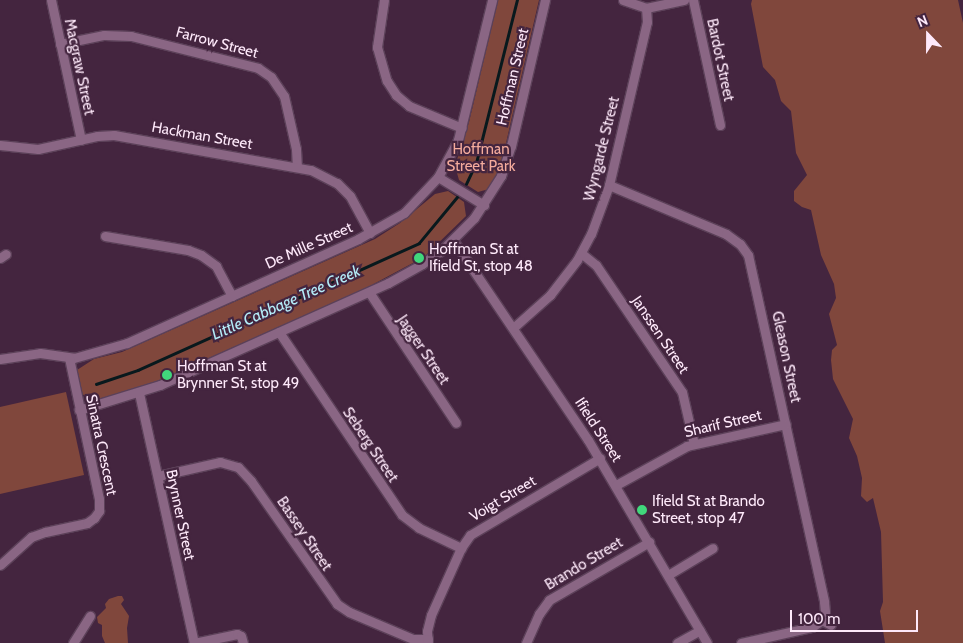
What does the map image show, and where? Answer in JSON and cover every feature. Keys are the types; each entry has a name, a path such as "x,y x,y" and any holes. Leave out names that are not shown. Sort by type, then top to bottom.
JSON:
{"street":[{"name":"Macgraw Street","path":"51,0 81,140"},
{"path":"384,0 377,48 387,81 396,95 409,106 462,128"},
{"name":"De Mille Street","path":"0,359 40,353 69,358 127,343 370,233 404,213 438,177 453,152 462,128 492,0"},
{"name":"Hoffman Street","path":"79,410 139,393 368,292 422,264 453,240 484,205 507,160 545,0"},
{"path":"622,0 646,8 684,0"},
{"name":"Bardot Street","path":"693,0 720,125"},
{"name":"Wyngarde Street","path":"513,328 550,295 581,253 603,205 647,22 646,8"},
{"name":"Farrow Street","path":"60,44 104,35 131,36 258,68 272,77 284,96 296,149 297,166"},
{"name":"Hackman Street","path":"0,145 38,149 105,135 123,136 297,166 320,173 337,183 355,205 370,233"},
{"path":"438,177 484,205"},
{"name":"Gleason Street","path":"609,185 726,234 745,248 753,270 825,608 822,620"},
{"path":"105,236 188,250 201,255 216,266 232,296"},
{"name":"Ifield Street","path":"453,240 600,458 707,643"},
{"name":"Janssen Street","path":"581,253 596,265 682,392 694,444"},
{"name":"Jagger Street","path":"368,292 456,423"},
{"name":"Seberg Street","path":"279,332 402,515 419,528 461,548"},
{"name":"Sinatra Crescent","path":"0,565 31,537 87,523 99,512 99,499 69,358"},
{"name":"Brynner Street","path":"139,393 194,643"},
{"name":"Sharif Street","path":"616,485 674,452 694,444 786,424"},
{"name":"Voigt Street","path":"428,641 431,615 461,548 470,535 600,458"},
{"name":"Bassey Street","path":"158,476 220,462 238,466 248,477 337,604 349,612 413,639 428,641"},
{"name":"Brando Street","path":"526,643 538,614 550,600 649,542"},
{"path":"668,575 714,548"},
{"path":"73,643 90,616"},
{"path":"741,643 812,627 822,620 831,626"},
{"path":"677,643 700,630"},
{"path":"194,643 236,634 242,638 243,643"}],"green space":[{"name":"Hoffman Street Park","path":"498,0 539,0 500,169 489,189 478,192 459,180 455,166 469,122"},
{"path":"752,0 958,0 963,23 963,643 885,643 880,611 883,602 881,532 873,498 867,502 861,496 862,478 857,456 849,438 853,419 833,379 832,350 837,345 829,314 836,298 834,284 821,255 811,210 802,207 794,201 794,191 807,175 796,153 791,111 781,101 775,80 763,67 751,4"},
{"name":"Hoffman Street Park","path":"448,191 464,202 466,216 424,257 368,287 137,390 97,399 88,398 81,393 77,370 94,359 122,352 375,239 400,223 435,194"},
{"path":"66,392 84,475 0,494 0,407"},
{"path":"122,596 124,600 121,604 129,616 127,628 128,643 105,643 102,636 102,625 98,623 97,617 106,608 105,604 109,599"}],"waterway":[{"name":"Little Cabbage Tree Creek","path":"466,184 476,163 517,0"},
{"name":"Little Cabbage Tree Creek","path":"96,384 138,370 419,243 457,197"}],"place":[{"name":"Hoffman St at Ifield St, stop 48","path":"419,258"},
{"name":"Hoffman St at Brynner St, stop 49","path":"167,375"},
{"name":"Ifield St at Brando Street, stop 47","path":"642,510"}]}
